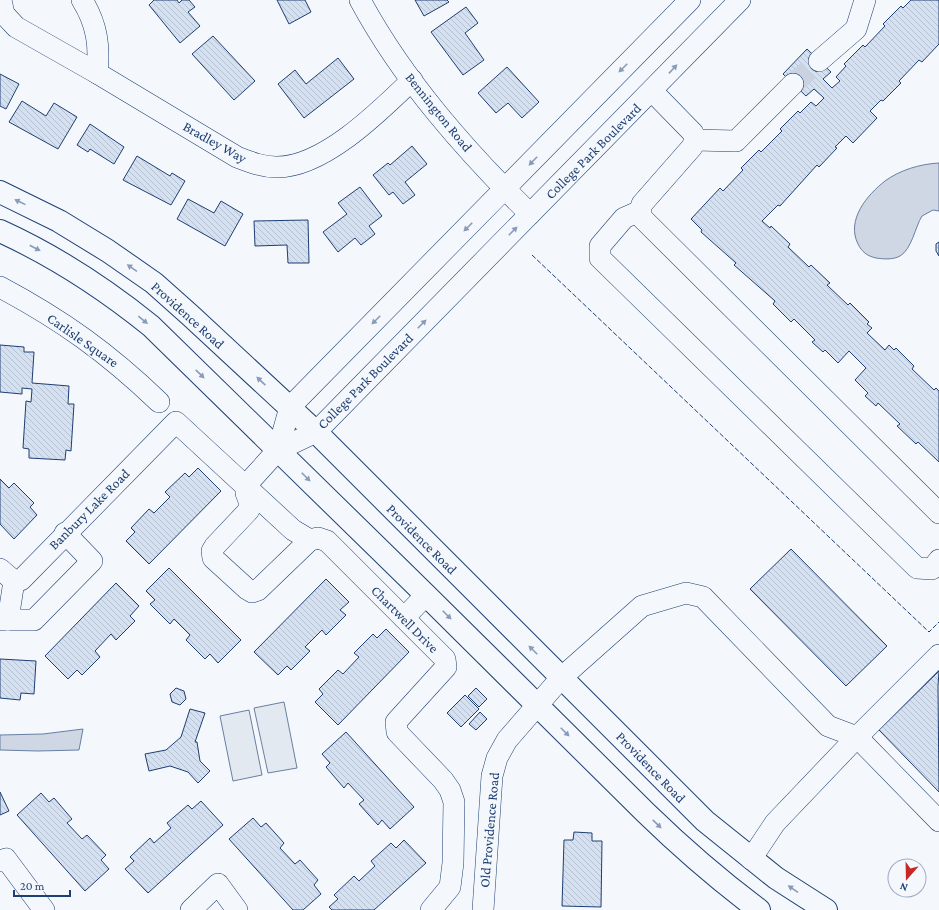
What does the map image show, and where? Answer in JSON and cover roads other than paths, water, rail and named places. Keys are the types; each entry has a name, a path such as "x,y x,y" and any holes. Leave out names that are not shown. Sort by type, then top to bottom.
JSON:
{"main road":[{"name":"Providence Road","path":"0,192 60,221 108,251 154,283 316,432 705,821 750,859 776,878 826,910"},
{"path":"0,230 61,262 112,295 151,326 426,595 680,847 759,910"}],"street":[{"name":"Bradley Way","path":"0,0 4,14 16,27 237,157 258,165 276,167 294,165 314,158 348,137 378,113 412,80"},
{"path":"82,0 91,14 98,33 99,53 97,74"},
{"name":"Bennington Road","path":"360,0 412,80 449,127 505,189 530,214"},
{"path":"310,540 258,590 252,592 213,558 212,551 215,546 248,510 249,501 246,493 246,487 278,450 290,407 690,0"},
{"name":"College Park Boulevard","path":"278,450 316,432 740,0"},
{"path":"819,61 856,29 865,0"},
{"path":"695,140 736,141 793,84"},
{"path":"652,91 693,132 695,140 692,147 642,204 640,211 642,218 939,513"},
{"path":"640,211 624,218 600,246 600,258 917,568 932,569 939,560"},
{"name":"Carlisle Square","path":"0,287 29,302 83,337 124,369 159,402"},
{"name":"Chartwell Drive","path":"176,422 293,530 310,540 318,538 327,541 445,659 446,667 396,722 397,732 443,780 450,790 454,802 453,863 450,886"},
{"name":"Banbury Lake Road","path":"7,575 21,580 64,533 176,422"},
{"path":"7,575 4,620 34,620 92,561 64,533"},
{"name":"Old Providence Road","path":"483,910 492,776 497,758 507,740 561,678 642,606 686,593 703,597 828,726 857,737"},
{"path":"404,618 426,595"},
{"path":"750,859 775,823 857,737 939,655"},
{"path":"857,737 939,821"},
{"path":"0,861 6,859 44,910"},
{"path":"191,910 218,884 237,910"},
{"path":"431,910 450,886 484,885"}],"tunnel":[{"path":"793,84 819,61"}]}
